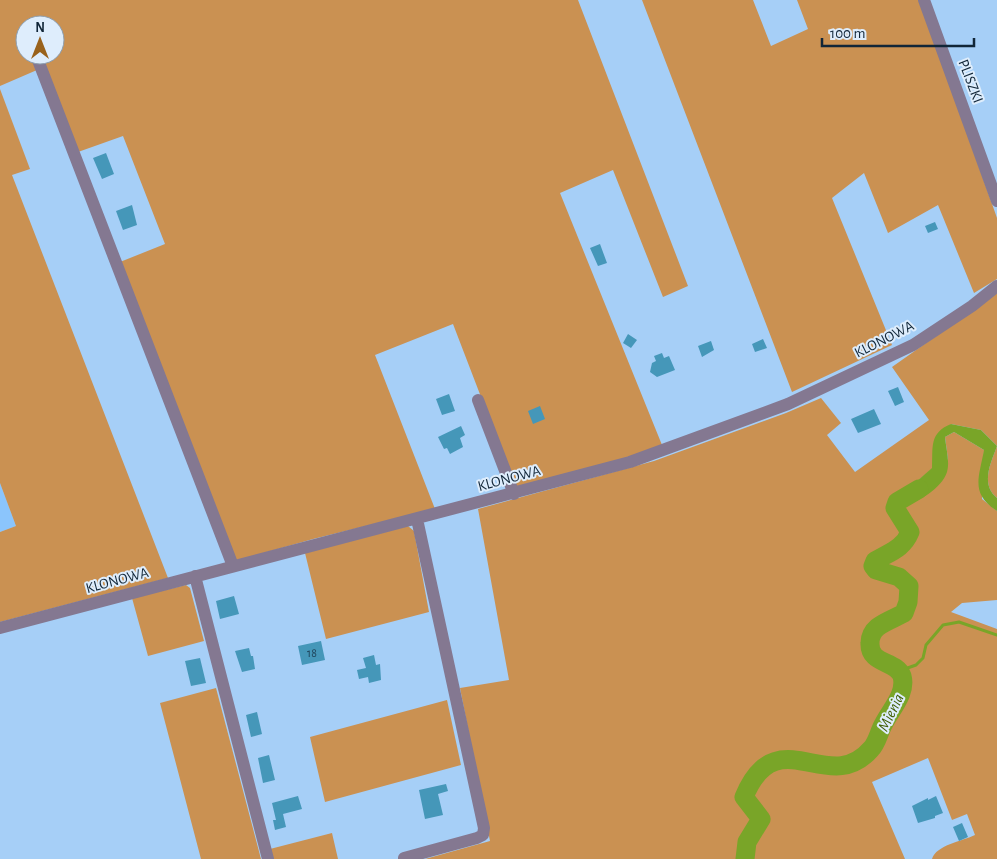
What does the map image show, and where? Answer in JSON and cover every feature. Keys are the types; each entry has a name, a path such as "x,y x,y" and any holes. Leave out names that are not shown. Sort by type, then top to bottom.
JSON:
{"street":[{"name":"PLISZKI","path":"924,0 997,201"},
{"path":"40,65 233,566"},
{"name":"KLONOWA","path":"0,628 630,462 788,404 912,345 997,286"},
{"path":"478,400 514,494"},
{"path":"404,858 477,838 483,834 484,828 417,519"},
{"path":"195,576 268,859"}],"shaded area":[{"path":"0,0 578,0 688,286 663,297 613,170 560,193 662,445 624,460 516,488 453,324 375,355 435,509 313,539 235,561 120,262 165,244 123,136 78,152 45,65 65,65 65,15 15,15 15,65 35,65 37,70 0,86"},
{"path":"642,0 753,0 771,46 808,29 797,0 920,0 997,218 997,279 974,293 938,205 888,233 864,173 832,198 892,345 792,392"},
{"path":"0,89 30,169 12,175 168,578 0,622 0,532 16,526 0,483"},
{"path":"997,293 997,446 981,430 951,424 933,455 933,468 894,498 907,505 948,459 945,437 954,432 984,450 982,499 997,511 997,600 962,603 951,612 997,629 997,859 932,859 944,847 975,835 967,814 952,820 928,758 872,782 905,859 425,859 490,841 460,688 509,680 478,509 654,461 786,413 821,398 841,423 827,435 855,472 929,420 892,367"},
{"path":"951,424 981,430 997,446 988,473 988,480 992,492 997,498 997,511 988,504 980,491 979,477 984,450 954,432 945,437 948,468 940,484 914,502 901,505 893,498 908,489 932,468 933,447 936,436"},
{"path":"997,446 997,498 989,486 988,473"},
{"path":"0,483 16,526 0,532"},
{"path":"408,526 414,531 429,612 326,639 305,553"},
{"path":"186,585 190,588 204,641 148,656 132,598"},
{"path":"216,688 261,859 201,859 160,703"},
{"path":"447,700 461,765 325,802 310,737"},
{"path":"332,833 338,859 273,859 270,849"}],"building":[{"path":"106,153 114,174 102,179 93,158"},
{"path":"132,205 137,225 123,230 116,211"},
{"path":"935,222 938,229 928,233 925,226"},
{"path":"600,244 607,263 598,266 590,248"},
{"path":"628,334 637,340 631,348 623,343"},
{"path":"763,339 767,348 755,352 752,344"},
{"path":"711,341 714,350 702,357 698,346"},
{"path":"662,353 664,358 669,356 675,370 657,377 650,372 652,363 656,361 654,356"},
{"path":"898,387 904,402 895,406 888,391"},
{"path":"449,394 455,411 442,415 436,399"},
{"path":"540,406 545,419 533,424 528,411"},
{"path":"874,409 881,424 858,433 851,419"},
{"path":"461,426 465,435 460,438 463,447 450,454 447,448 444,449 438,437"},
{"path":"234,596 239,614 220,619 216,601"},
{"path":"321,641 325,660 302,665 298,646"},
{"path":"249,648 251,656 253,656 255,669 242,672 235,651"},
{"path":"374,655 376,665 380,664 381,680 369,683 368,677 359,679 357,670 366,668 363,658"},
{"path":"200,658 206,683 191,686 185,661"},
{"path":"257,712 262,734 251,737 246,715"},
{"path":"269,755 275,780 263,783 258,758"},
{"path":"446,784 448,791 438,794 443,815 425,819 419,790"},
{"path":"298,796 302,809 283,814 286,827 275,830 273,820 276,820 272,803"},
{"path":"936,796 943,813 935,816 935,818 918,823 912,806"},
{"path":"962,823 968,837 959,841 953,827"}],"waterway":[{"name":"Mienia","path":"745,859 747,842 761,819 744,797 757,774 772,763 788,760 838,766 855,762 873,747 883,725 897,702 902,689 902,676 894,667 874,655 870,643 873,632 877,628 904,613 908,602 909,586 899,577 876,570 873,566 875,561 896,550 907,538 910,532 895,508 897,502 919,489"},
{"path":"899,671 916,665 923,658 926,645 943,625 959,622 997,635"}]}
